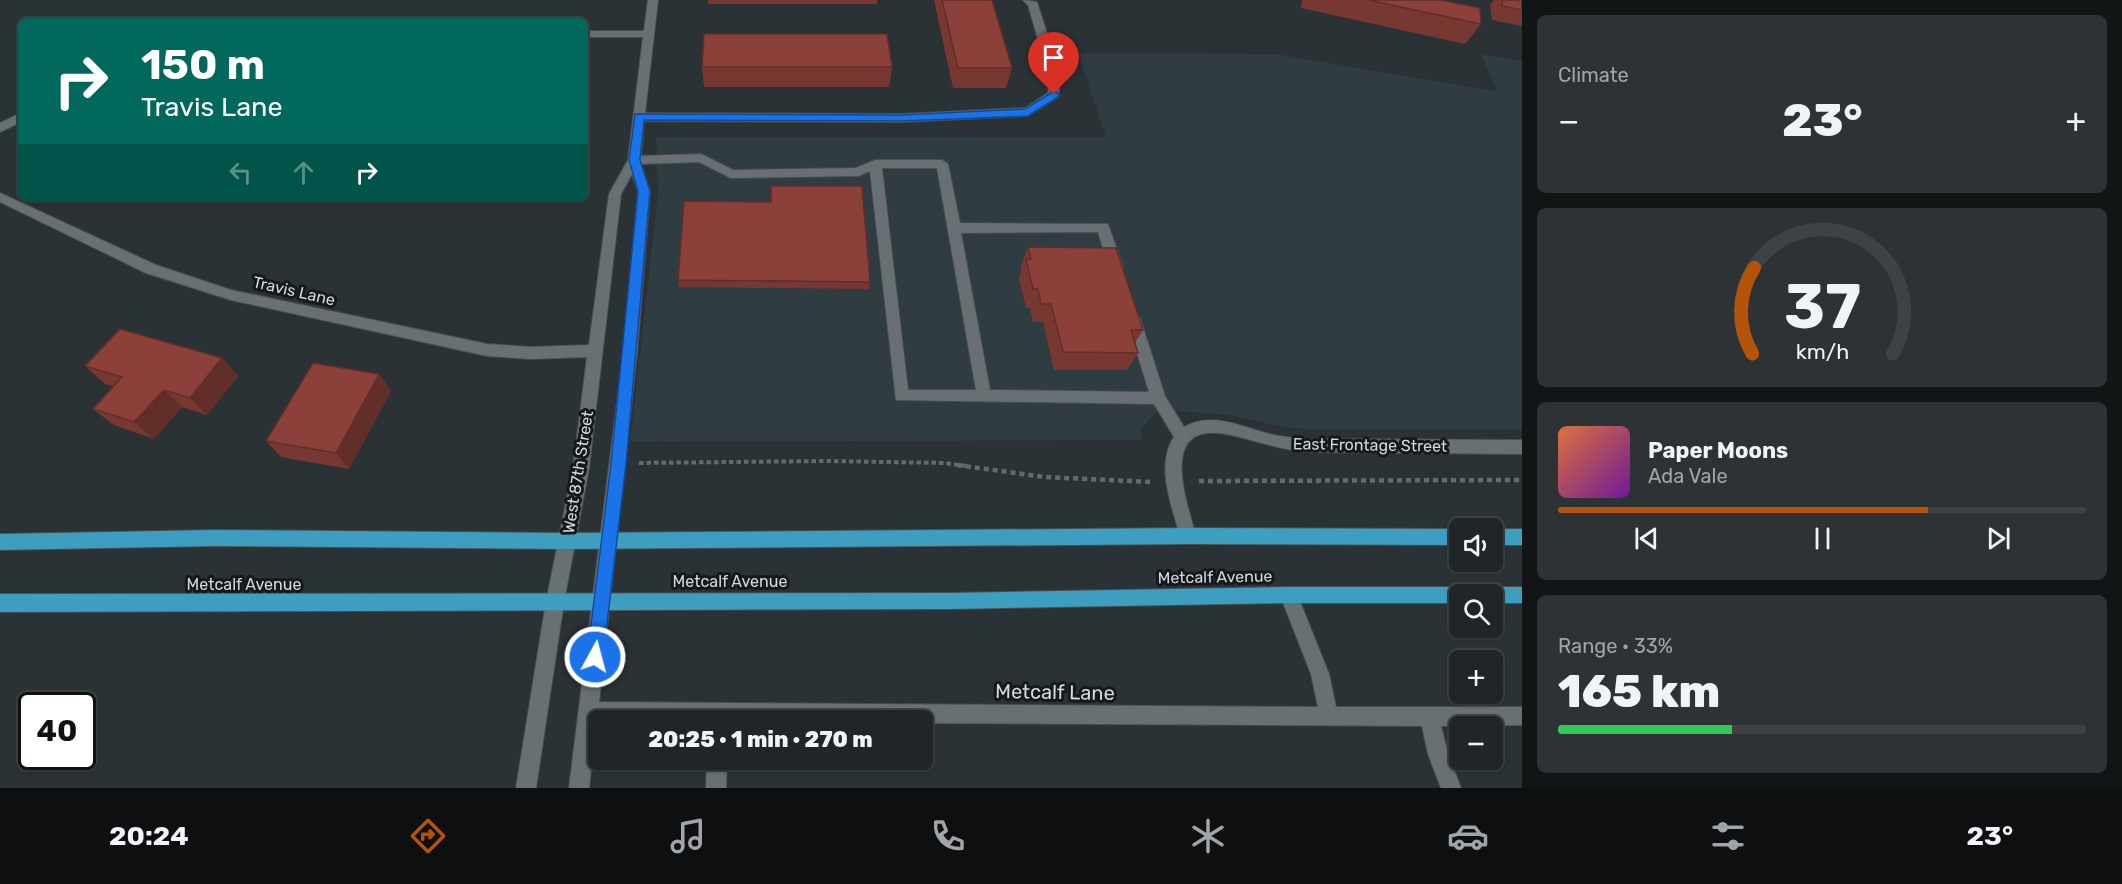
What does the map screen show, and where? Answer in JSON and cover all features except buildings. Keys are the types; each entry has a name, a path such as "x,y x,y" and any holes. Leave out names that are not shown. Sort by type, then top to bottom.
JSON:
{"main road":[{"path":"0,542 213,538 567,541 1188,536 1449,537"},
{"path":"1503,537 1522,537"},
{"name":"Metcalf Avenue","path":"0,603 951,601 1288,595 1449,595"},
{"path":"1503,595 1522,595"}],"street":[{"name":"West 87th Street","path":"526,788 555,602 581,468 615,194 634,160 652,0"},
{"path":"639,117 902,118 1028,112 1054,94 1055,77 1033,4 1028,0"},
{"path":"588,34 649,34"},
{"path":"0,121 18,118"},
{"path":"0,128 18,119"},
{"path":"634,160 701,158 731,174 858,172 875,164 942,164 984,396"},
{"name":"West 87th Street","path":"588,710 618,464 644,191 634,160"},
{"path":"875,164 901,396 1158,398"},
{"name":"Travis Lane","path":"0,196 151,268 231,295 487,350 531,353 597,351"},
{"path":"954,228 1103,227 1122,284"},
{"path":"1129,307 1158,398 1182,437 1177,449 1173,481 1188,536"},
{"name":"East Frontage Street","path":"1182,437 1199,426 1240,430 1276,442 1314,447 1522,447"},
{"path":"1288,595 1320,674 1329,717"},
{"name":"West 87th Street","path":"579,788 588,711"},
{"name":"Metcalf Lane","path":"933,716 1522,716"},
{"path":"1430,717 1438,754 1451,788"},
{"path":"716,788 717,770"}],"path":[{"path":"618,464 824,460 944,463 1045,477 1150,482"},
{"path":"1204,481 1522,480"}],"shaded area":[{"path":"1078,53 1276,54 1497,91 1481,54 1522,61 1522,430 1307,429 1282,427 1230,415 1177,411 1156,413 1141,428 1142,440 630,442 658,194 656,137 1106,137"}],"route":[{"path":"595,657 618,464 639,254 644,191 634,160 639,117 902,118 1028,112 1040,106 1054,94"}]}
